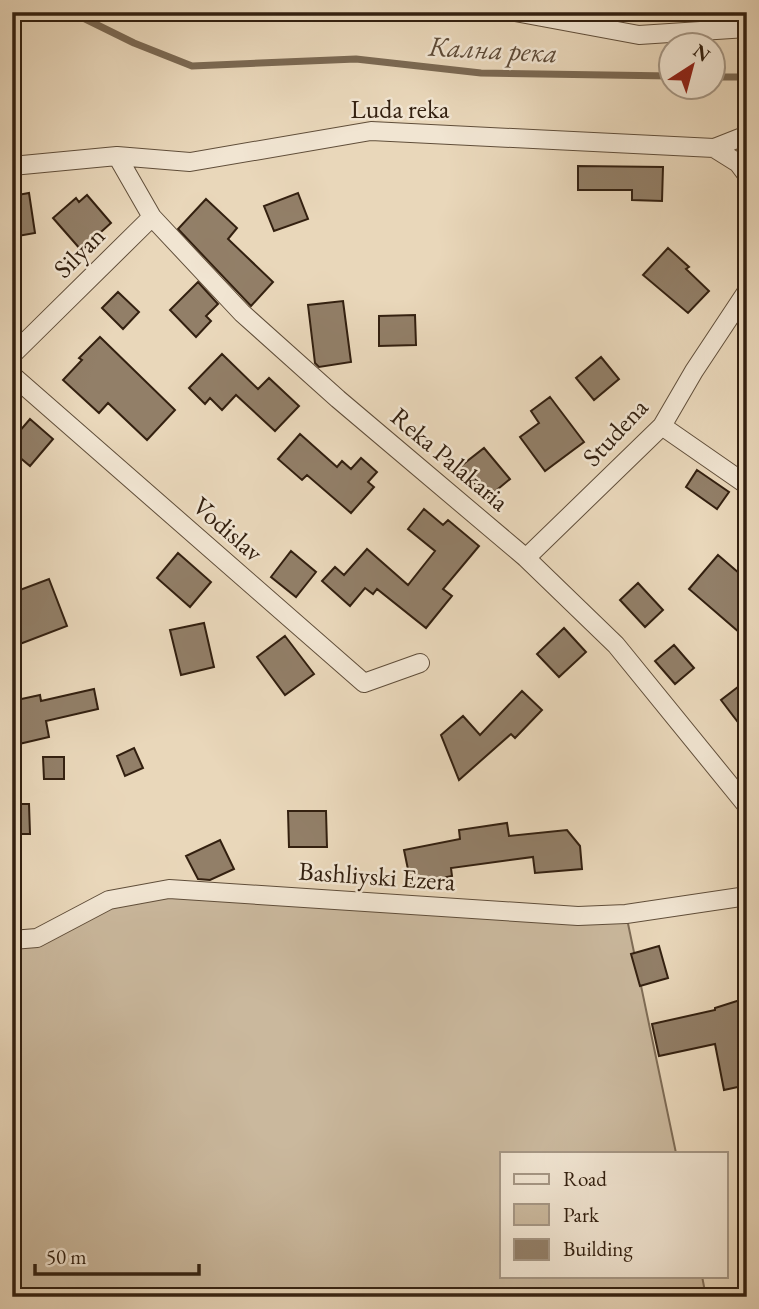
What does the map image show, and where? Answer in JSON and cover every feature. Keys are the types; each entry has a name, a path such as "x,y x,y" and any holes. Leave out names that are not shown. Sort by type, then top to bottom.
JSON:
{"street":[{"path":"514,12 639,35 747,28"},
{"name":"Luda reka","path":"12,166 117,156 190,162 371,131 714,148 747,135"},
{"path":"714,148 738,163 747,175"},
{"name":"Reka Palakaria","path":"117,156 152,216 242,313 338,399 526,558 616,645 747,806"},
{"name":"Silyan","path":"12,355 152,216"},
{"name":"Studena","path":"526,558 662,426 694,371 747,291"},
{"name":"Vodislav","path":"12,375 363,683 420,663"},
{"path":"662,426 747,485"},
{"name":"Bashliyski Ezera","path":"12,940 37,938 109,900 169,889 578,916 626,914 747,896"}],"green space":[{"path":"169,889 626,914 676,1152 500,1152 500,1278 702,1278 706,1297 12,1297 12,940 109,900"}],"building":[{"path":"578,166 663,167 662,201 632,200 632,190 578,190"},
{"path":"29,193 35,233 12,237 12,196"},
{"path":"298,193 308,219 274,231 264,206"},
{"path":"87,195 111,223 81,250 53,218 76,198 79,202"},
{"path":"206,199 237,228 228,239 273,282 251,306 178,229"},
{"path":"668,248 709,291 688,313 643,275"},
{"path":"198,282 218,304 206,316 211,321 196,337 170,310"},
{"path":"118,292 139,312 123,329 102,308"},
{"path":"343,301 351,362 319,367 315,363 308,305"},
{"path":"415,315 416,345 379,346 379,316"},
{"path":"100,337 175,410 147,440 108,403 99,413 63,380 82,360 79,358"},
{"path":"222,354 258,389 269,378 299,406 275,431 236,395 222,410 210,398 205,404 189,388"},
{"path":"601,357 619,379 594,400 576,378"},
{"path":"550,397 584,442 545,471 520,437 539,423 531,411"},
{"path":"30,419 53,439 30,466 12,451 12,440"},
{"path":"300,434 337,467 342,461 351,469 361,458 377,472 368,482 374,487 351,513 307,475 302,480 278,459"},
{"path":"484,448 510,479 487,498 461,466"},
{"path":"697,470 729,492 717,509 686,487"},
{"path":"424,509 443,525 448,520 479,546 443,589 452,596 426,628 377,589 373,594 365,588 350,606 322,581 335,567 344,575 367,549 408,585 435,551 408,529"},
{"path":"291,551 316,572 296,597 271,577"},
{"path":"178,553 211,582 190,607 157,578"},
{"path":"718,555 747,580 747,639 689,589"},
{"path":"49,579 67,626 12,647 12,593"},
{"path":"638,583 663,610 645,627 620,600"},
{"path":"204,623 214,667 181,675 170,630"},
{"path":"564,628 586,652 559,677 537,654"},
{"path":"285,636 314,674 285,695 257,657"},
{"path":"674,645 694,668 675,684 655,661"},
{"path":"747,680 747,734 721,700"},
{"path":"94,689 98,709 46,721 49,737 19,744 12,715 12,701 40,695 41,701"},
{"path":"522,691 542,710 515,738 511,734 459,780 441,735 463,716 480,735"},
{"path":"134,748 143,768 125,776 117,756"},
{"path":"43,757 64,757 64,779 44,779"},
{"path":"12,804 29,804 30,834 12,834"},
{"path":"288,811 326,811 327,847 289,847"},
{"path":"507,823 509,836 567,830 580,846 582,869 535,873 533,857 451,868 452,876 411,884 404,850 460,839 459,830"},
{"path":"220,840 234,869 210,880 198,879 186,856"},
{"path":"659,946 668,978 640,986 631,954"},
{"path":"740,1000 747,1021 747,1085 724,1090 715,1044 659,1056 652,1024 715,1010"}],"waterway":[{"name":"Кална река","path":"71,12 134,43 192,66 356,59 481,73 658,76"},
{"name":"Кална река","path":"728,77 747,77"}]}
